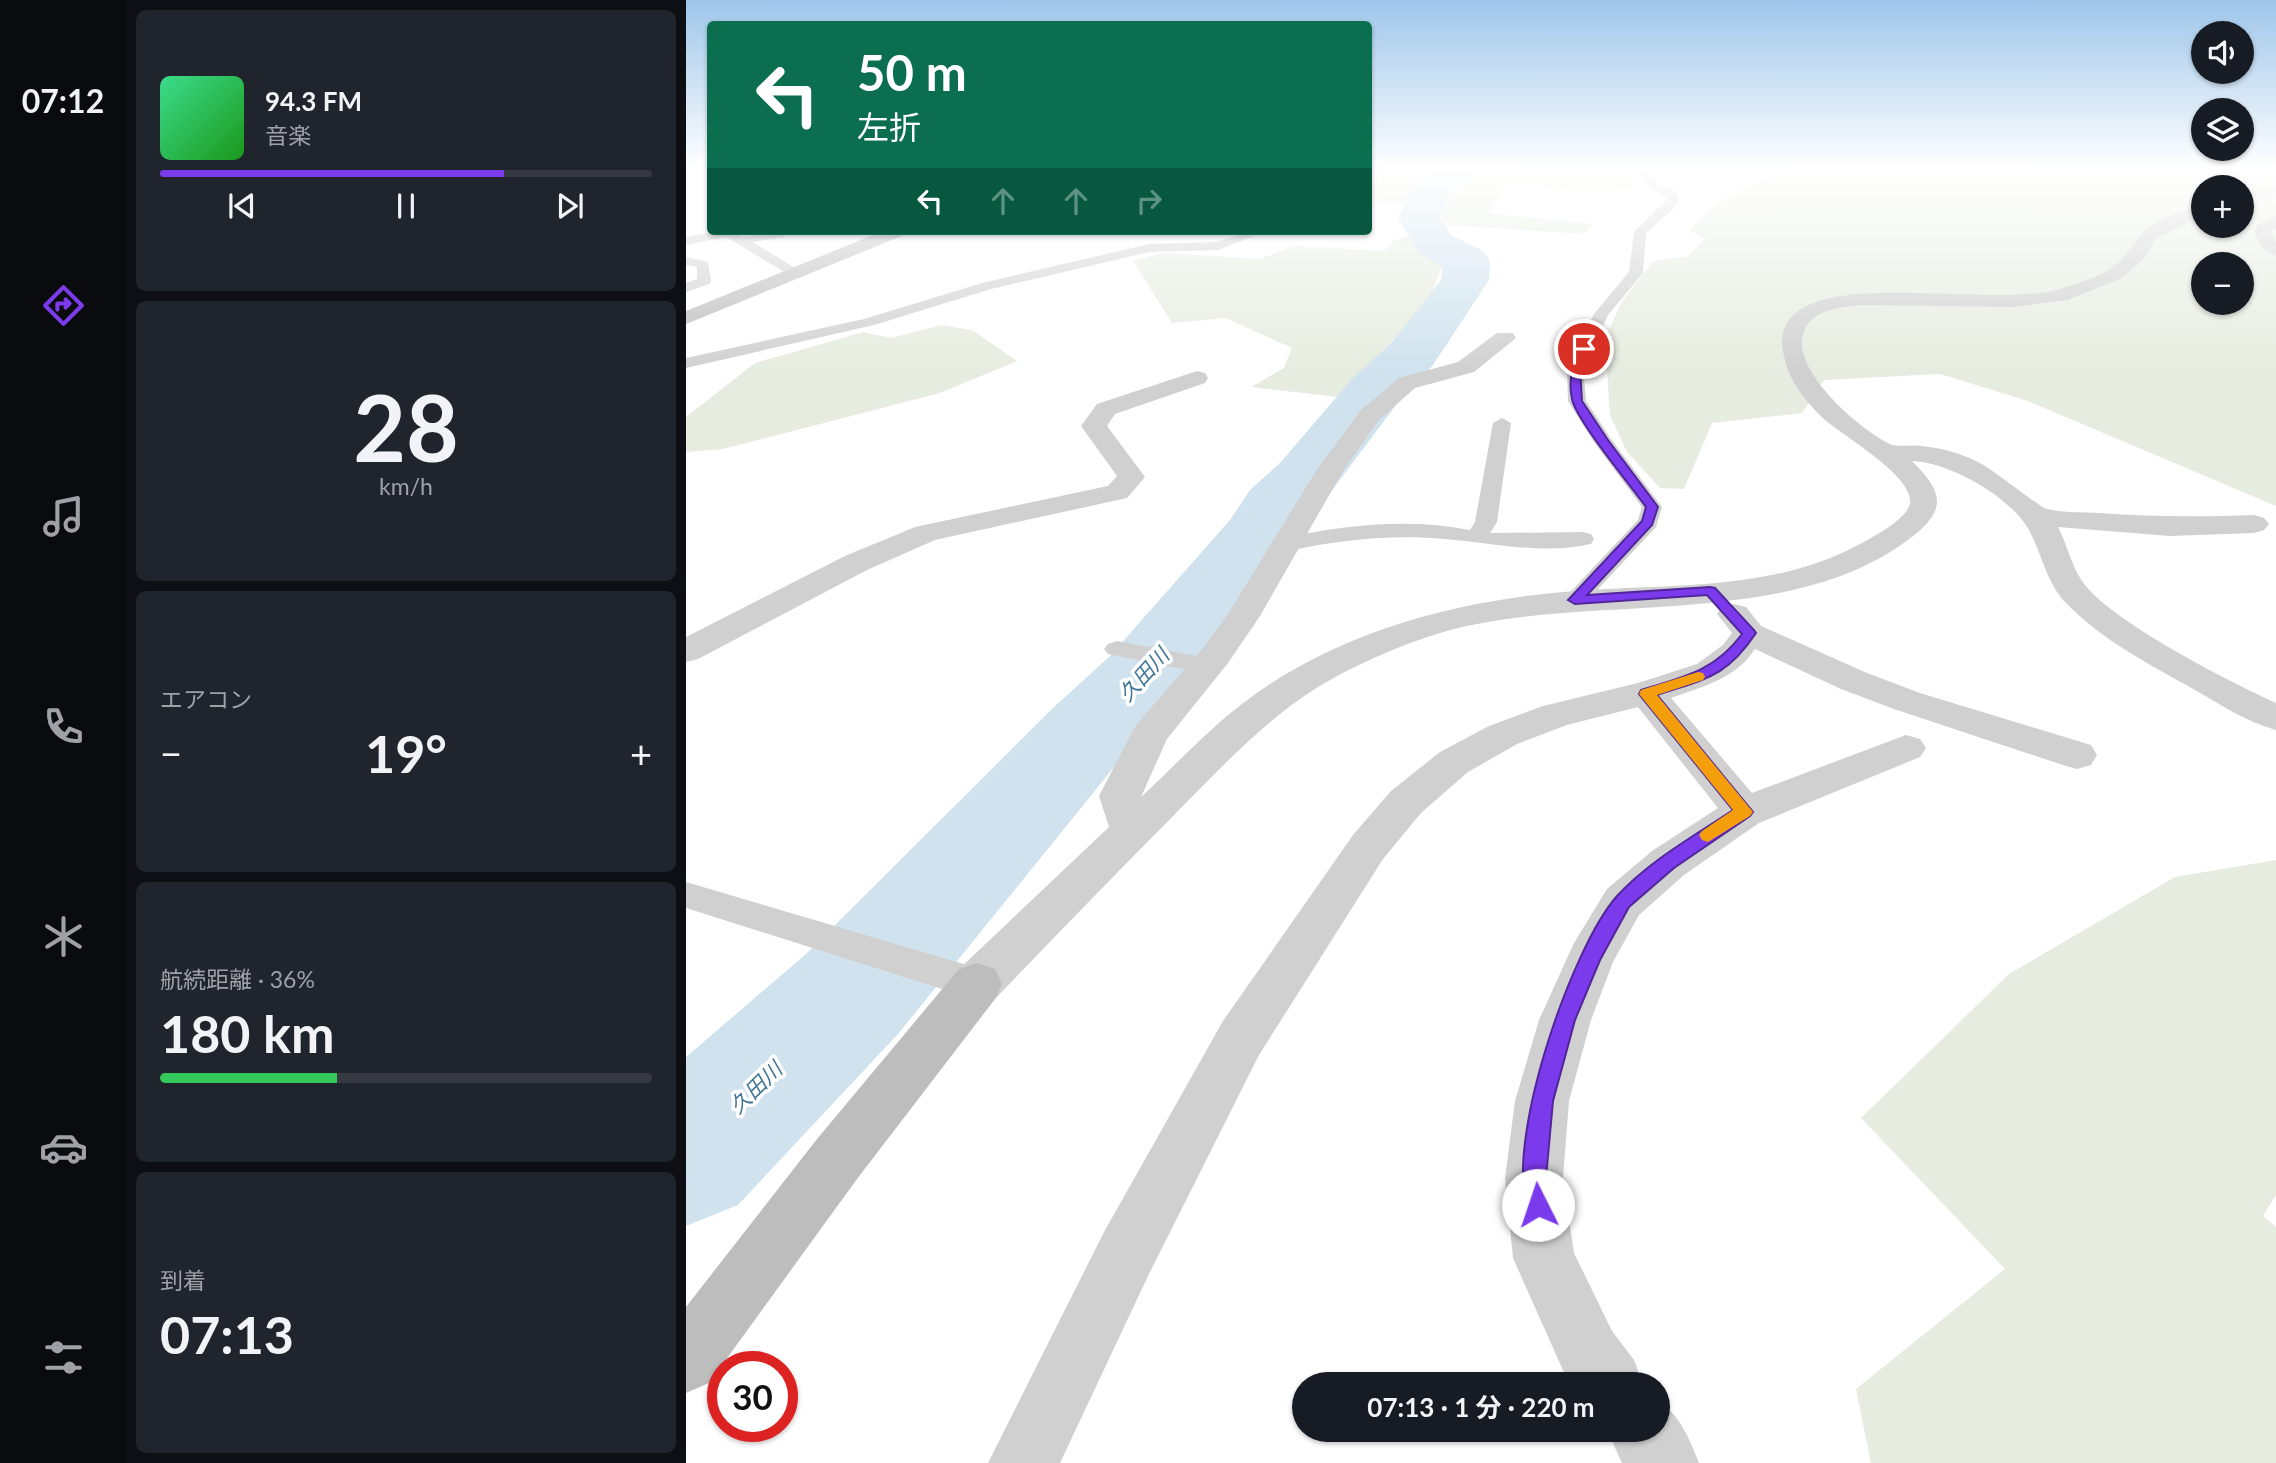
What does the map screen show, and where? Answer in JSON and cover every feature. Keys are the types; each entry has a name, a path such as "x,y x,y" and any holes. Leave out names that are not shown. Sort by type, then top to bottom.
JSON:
{"street":[{"path":"686,318 885,236"},
{"path":"686,1360 837,1159 953,976 1132,831 1248,717 1317,672 1390,642 1483,613 1575,600 1710,591 1774,583 1830,569 1861,556 1911,523 1924,510 1926,497 1920,485 1886,454 1821,405 1802,375 1792,350 1792,338 1798,320 1807,312 1838,302 1862,299 2014,301 2060,296 2115,274 2130,264 2149,236"},
{"path":"2263,236 2276,251"},
{"path":"1132,831 1120,796 1150,734 1193,664 1243,616 1330,471 1370,415 1407,383 1466,367 1505,338"},
{"path":"686,651 856,563 926,533 1117,492 1131,477 1094,426 1106,409 1198,378"},
{"path":"1886,454 1925,452 1945,456 1970,466 2001,487 2043,526 2057,567 2075,595 2107,622 2186,670 2276,718"},
{"path":"2035,517 2170,527 2254,524"},
{"path":"1710,591 1749,633 1803,660 1907,701 2077,755"},
{"path":"1023,1463 1126,1254 1241,1038 1368,847 1406,802 1431,778 1503,735 1556,715 1647,694 1710,673 1735,653 1749,633"},
{"path":"1647,694 1744,812"},
{"path":"1602,1372 1589,1354 1544,1258 1534,1178 1542,1101 1565,1020 1591,957 1623,902 1668,863 1744,812 1906,748"},
{"path":"1649,1442 1664,1463"}],"lane":[{"path":"686,241 709,236"},
{"path":"738,236 796,273"},
{"path":"745,240 767,236"},
{"path":"686,363 789,342 869,322 986,286 1149,248 1218,246 1246,236"},
{"path":"1575,600 1648,522 1652,507 1603,442 1577,401 1575,367 1601,314 1636,272 1640,236"},
{"path":"686,261 703,265 704,281 686,288"},
{"path":"1476,538 1486,522 1502,423"},
{"path":"1284,545 1329,534 1366,532 1440,531 1476,538 1584,539"},
{"path":"1127,651 1193,664"},
{"path":"686,895 953,976"}],"shaded area":[{"path":"1408,236 1445,259 1427,305 1338,397 1251,387 1284,368 1292,348 1226,318 1172,323 1133,261 1161,253 1260,259 1293,246 1384,251 1394,240"},
{"path":"1700,236 2276,236 2276,506 2028,401 1940,374 1824,380 1802,413 1712,423 1684,489 1660,488 1627,452 1610,415 1605,339 1621,303 1653,261 1689,256 1705,239"},
{"path":"941,325 972,330 1017,361 940,393 723,449 686,452 686,417 755,363 863,332 891,338"},
{"path":"2276,860 2276,1195 2263,1216 2276,1227 2276,1463 1871,1463 1856,1389 2005,1269 1861,1118 2009,974 2175,877"}],"waterway":[{"name":"久田川","path":"686,1153 852,994 1088,732 1143,677 1260,533 1276,506 1305,478 1374,392 1413,353 1465,280 1467,261 1435,244 1430,236"}],"slow traffic":[{"path":"1698,677 1647,694 1744,812 1708,835"}],"route":[{"path":"1538,1205 1534,1178 1542,1101 1565,1020 1591,957 1623,902 1668,863 1744,812 1647,694 1710,673 1735,653 1749,633 1710,591 1575,600 1648,522 1652,507 1603,442 1577,401 1575,367 1584,349"}]}
